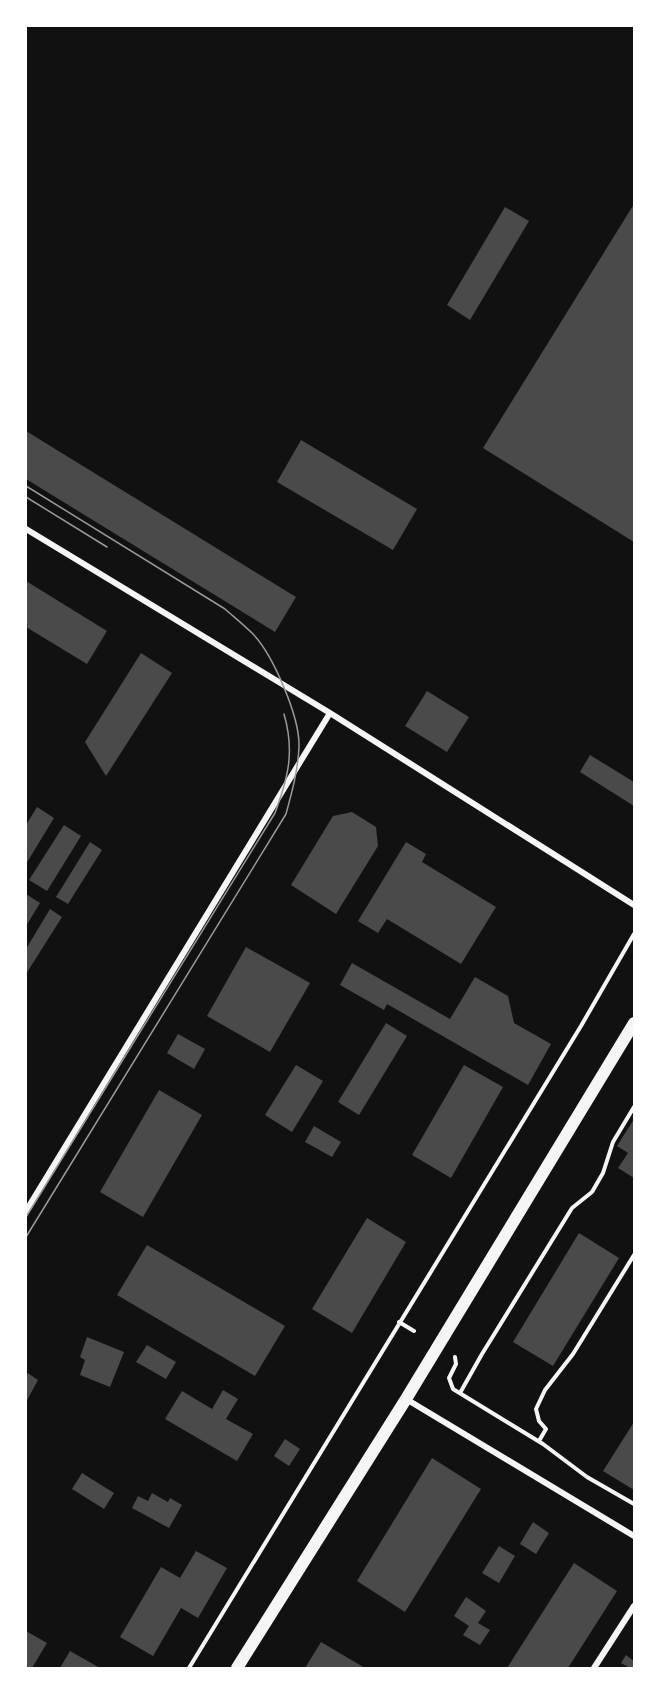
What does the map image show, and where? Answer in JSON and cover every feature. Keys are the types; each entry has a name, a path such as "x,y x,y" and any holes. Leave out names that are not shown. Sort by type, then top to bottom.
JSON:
{"main road":[{"path":"237,1668 406,1399 634,1023"}],"street":[{"path":"26,529 330,712 634,905"},
{"path":"26,1211 330,712"},
{"path":"406,1399 634,1536"},
{"path":"594,1668 634,1606"}],"path":[{"path":"189,1668 581,1026 634,934"},
{"path":"460,1393 572,1208 592,1192 603,1173 613,1142 634,1107"},
{"path":"538,1442 546,1429 539,1421 536,1410 545,1390 573,1354 634,1255"},
{"path":"399,1322 414,1331"},
{"path":"455,1357 456,1364 449,1378 453,1389 538,1442 587,1477 634,1504"}],"building":[{"path":"634,204 634,542 483,448"},
{"path":"505,207 529,221 470,320 447,305"},
{"path":"26,431 296,597 275,632 26,479"},
{"path":"301,440 417,509 393,550 277,482"},
{"path":"26,581 107,631 87,664 26,627"},
{"path":"141,653 172,673 106,776 85,742"},
{"path":"427,691 469,717 447,752 405,726"},
{"path":"590,755 634,782 634,806 580,772"},
{"path":"37,807 54,818 26,864 26,825"},
{"path":"352,812 376,827 378,846 336,914 291,885 333,816"},
{"path":"64,825 81,836 47,891 29,880"},
{"path":"90,842 102,850 68,904 56,897"},
{"path":"406,842 426,854 422,862 496,907 461,964 387,919 378,933 358,921"},
{"path":"26,894 40,903 26,926"},
{"path":"50,909 62,917 26,974 26,949"},
{"path":"246,947 310,983 270,1052 207,1016"},
{"path":"352,963 450,1019 475,977 508,996 514,1023 551,1044 528,1085 387,1004 384,1010 340,985"},
{"path":"386,1023 407,1036 359,1115 338,1102"},
{"path":"178,1034 205,1049 194,1069 167,1053"},
{"path":"296,1065 323,1081 292,1132 265,1115"},
{"path":"464,1065 503,1087 451,1178 412,1155"},
{"path":"159,1090 202,1115 143,1217 100,1192"},
{"path":"634,1119 634,1178 618,1168 628,1153 617,1146"},
{"path":"314,1126 341,1142 332,1157 305,1142"},
{"path":"367,1218 406,1242 352,1333 312,1309"},
{"path":"579,1233 619,1258 553,1366 513,1342"},
{"path":"147,1245 285,1326 255,1376 117,1295"},
{"path":"87,1337 124,1352 110,1387 80,1375 85,1360 80,1357"},
{"path":"147,1345 176,1362 166,1379 136,1362"},
{"path":"26,1372 38,1380 26,1402"},
{"path":"223,1390 238,1399 226,1419 253,1434 237,1461 165,1419 182,1391 212,1409"},
{"path":"634,1422 634,1490 603,1471"},
{"path":"285,1439 300,1449 289,1466 274,1456"},
{"path":"432,1458 481,1489 405,1612 357,1581"},
{"path":"82,1473 114,1493 104,1509 72,1489"},
{"path":"152,1493 168,1502 170,1498 182,1505 169,1528 132,1508 138,1496 148,1501"},
{"path":"533,1522 549,1533 536,1554 520,1544"},
{"path":"499,1546 515,1556 499,1583 482,1573"},
{"path":"196,1551 227,1568 198,1618 181,1608 153,1656 120,1637 161,1567 180,1578"},
{"path":"574,1563 617,1591 568,1668 507,1668"},
{"path":"466,1597 486,1611 478,1623 490,1630 480,1645 463,1635 469,1626 454,1616"},
{"path":"26,1631 47,1643 32,1668 26,1668"},
{"path":"321,1642 365,1668 305,1668"},
{"path":"70,1651 100,1668 60,1668"},
{"path":"626,1655 634,1661 634,1668 621,1663"}],"tram line":[{"path":"26,486 225,609 250,631 269,656 284,687 295,720 299,747 296,773 286,814 26,1237"},
{"path":"26,497 107,547"},
{"path":"26,1217 275,813 288,765 289,741 284,714"}]}
